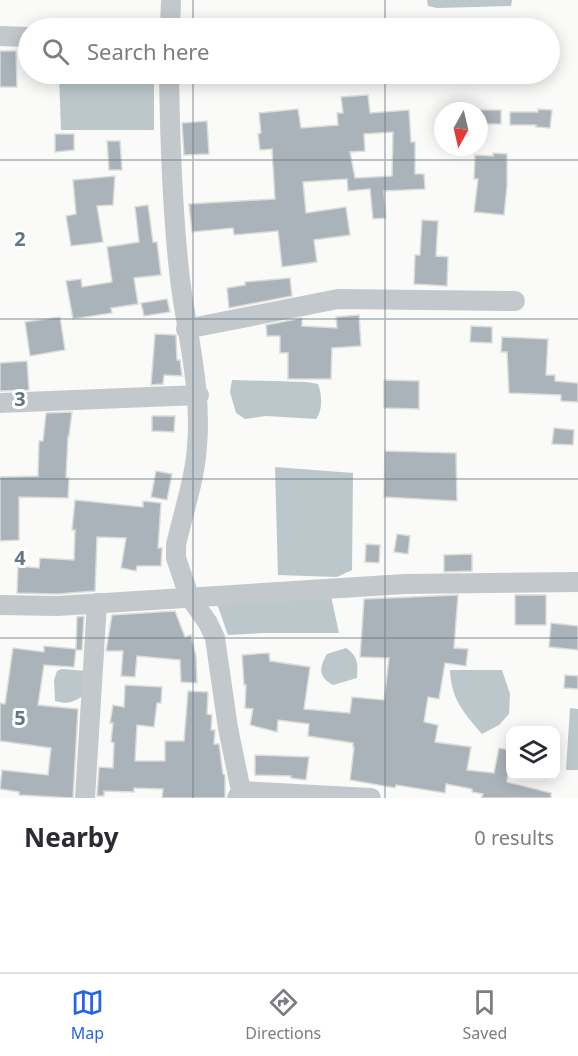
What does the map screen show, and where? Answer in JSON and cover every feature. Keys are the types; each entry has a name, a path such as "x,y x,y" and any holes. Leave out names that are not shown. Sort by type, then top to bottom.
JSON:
{"street":[{"path":"170,18 171,0"},
{"path":"0,36 18,37"},
{"path":"169,84 173,197 186,329 199,395 196,456 176,545 176,558 189,596 208,623 215,638 239,795 371,798"},
{"path":"186,329 338,299 515,301"},
{"path":"0,403 199,395"},
{"path":"0,605 57,606 405,584 578,582"},
{"path":"85,798 97,603"}],"shaded area":[{"path":"427,0 512,0 511,6 437,8 428,6"},
{"path":"59,84 154,84 154,130 61,130"},
{"path":"232,380 318,384 320,411 316,419 266,416 245,419 236,413 230,392"},
{"path":"275,467 353,473 352,570 337,577 278,575"},
{"path":"331,596 339,633 228,635 216,601"},
{"path":"346,648 353,654 356,661 357,678 333,685 322,675 322,664 327,654"},
{"path":"62,669 87,671 86,693 72,702 55,701 54,680 57,671"},
{"path":"450,670 502,670 510,694 509,714 499,725 482,734 464,712 456,697"},
{"path":"570,708 578,709 578,770 566,770"}],"building":[{"path":"0,51 16,51 17,87 0,87"},
{"path":"368,95 370,113 409,110 411,142 415,142 415,174 424,174 425,189 384,191 386,218 373,219 370,189 348,191 347,179 303,182 306,213 346,207 350,235 314,240 317,262 282,267 278,231 234,235 233,228 192,232 189,204 275,199 272,149 260,150 259,113 298,109 301,128 338,125 337,113 343,113 341,97","holes":["393,132 392,176 355,178 350,152 365,151 364,134"]},
{"path":"538,109 552,110 550,128 536,127 536,125 510,125 510,112 538,112"},
{"path":"488,110 501,110 501,124 488,124"},
{"path":"207,121 209,154 184,155 182,123"},
{"path":"55,134 74,134 74,150 55,152"},
{"path":"107,141 120,141 122,170 109,170"},
{"path":"493,153 507,154 504,215 474,212 478,179 474,179 475,156 493,156"},
{"path":"115,176 113,205 97,206 103,242 71,246 66,216 76,214 73,180"},
{"path":"148,205 153,242 157,242 161,275 134,278 138,304 111,308 112,313 73,319 66,281 81,279 82,287 112,282 107,247 139,242 135,207"},
{"path":"422,220 438,221 436,256 448,257 447,286 414,284 415,255 420,255"},
{"path":"290,278 292,296 229,308 227,288 245,285 245,282"},
{"path":"167,299 170,312 144,316 141,303"},
{"path":"359,315 361,346 332,348 331,379 288,379 288,353 280,353 280,336 267,336 266,325 302,318 302,326 337,328 336,317"},
{"path":"60,317 65,350 30,356 25,322"},
{"path":"471,326 492,327 492,343 470,342"},
{"path":"155,334 176,335 177,360 180,360 182,376 164,375 163,384 151,385"},
{"path":"502,337 548,339 546,375 555,375 555,381 578,383 578,402 561,401 561,395 509,393 507,352 501,352"},
{"path":"27,361 29,390 0,391 0,363"},
{"path":"384,380 419,381 419,409 384,408"},
{"path":"72,412 68,436 66,478 69,478 68,498 19,497 19,540 0,541 0,477 38,476 39,441 43,441 46,413"},
{"path":"152,416 175,416 174,432 152,431"},
{"path":"554,428 574,430 573,445 552,444"},
{"path":"385,451 456,453 457,501 384,497"},
{"path":"156,471 172,474 167,500 151,497"},
{"path":"75,500 143,507 143,501 161,503 158,548 162,548 161,566 137,566 136,571 121,568 126,538 97,537 95,591 57,594 17,593 18,566 39,568 40,558 74,560 75,530 72,530"},
{"path":"397,534 410,536 408,554 394,552"},
{"path":"366,544 380,545 379,563 365,562"},
{"path":"472,554 472,571 444,572 444,555"},
{"path":"458,595 454,648 468,649 466,666 445,663 439,699 428,697 424,722 438,725 435,742 471,747 467,770 494,773 499,748 506,749 507,782 551,793 551,798 481,798 483,794 472,792 472,789 446,784 445,793 396,785 395,788 350,780 353,743 308,736 309,724 278,720 277,732 250,725 253,709 245,708 246,685 244,685 242,655 269,653 270,661 310,667 304,709 350,713 352,697 384,700 389,658 360,657 364,599"},
{"path":"515,595 546,595 546,625 515,625"},
{"path":"175,611 185,637 191,635 196,656 197,683 181,682 180,660 137,656 135,677 121,676 123,651 106,651 112,615"},
{"path":"84,616 82,650 76,650 74,667 44,665 38,705 78,709 73,798 19,795 19,792 0,789 2,770 48,775 51,748 0,741 0,703 5,704 13,648 44,652 44,646 76,649 77,617"},
{"path":"551,623 578,626 578,650 549,647"},
{"path":"565,675 578,676 578,689 564,688"},
{"path":"125,685 162,687 161,703 157,703 154,727 137,725 135,761 165,761 165,741 184,741 188,691 208,692 207,714 212,715 211,730 215,730 214,744 219,744 225,775 225,798 162,798 163,789 134,788 134,792 104,791 104,796 97,796 99,767 113,768 114,743 111,742 113,723 110,723 113,705 124,707"},
{"path":"255,755 309,757 306,780 291,778 291,776 255,775"}]}
